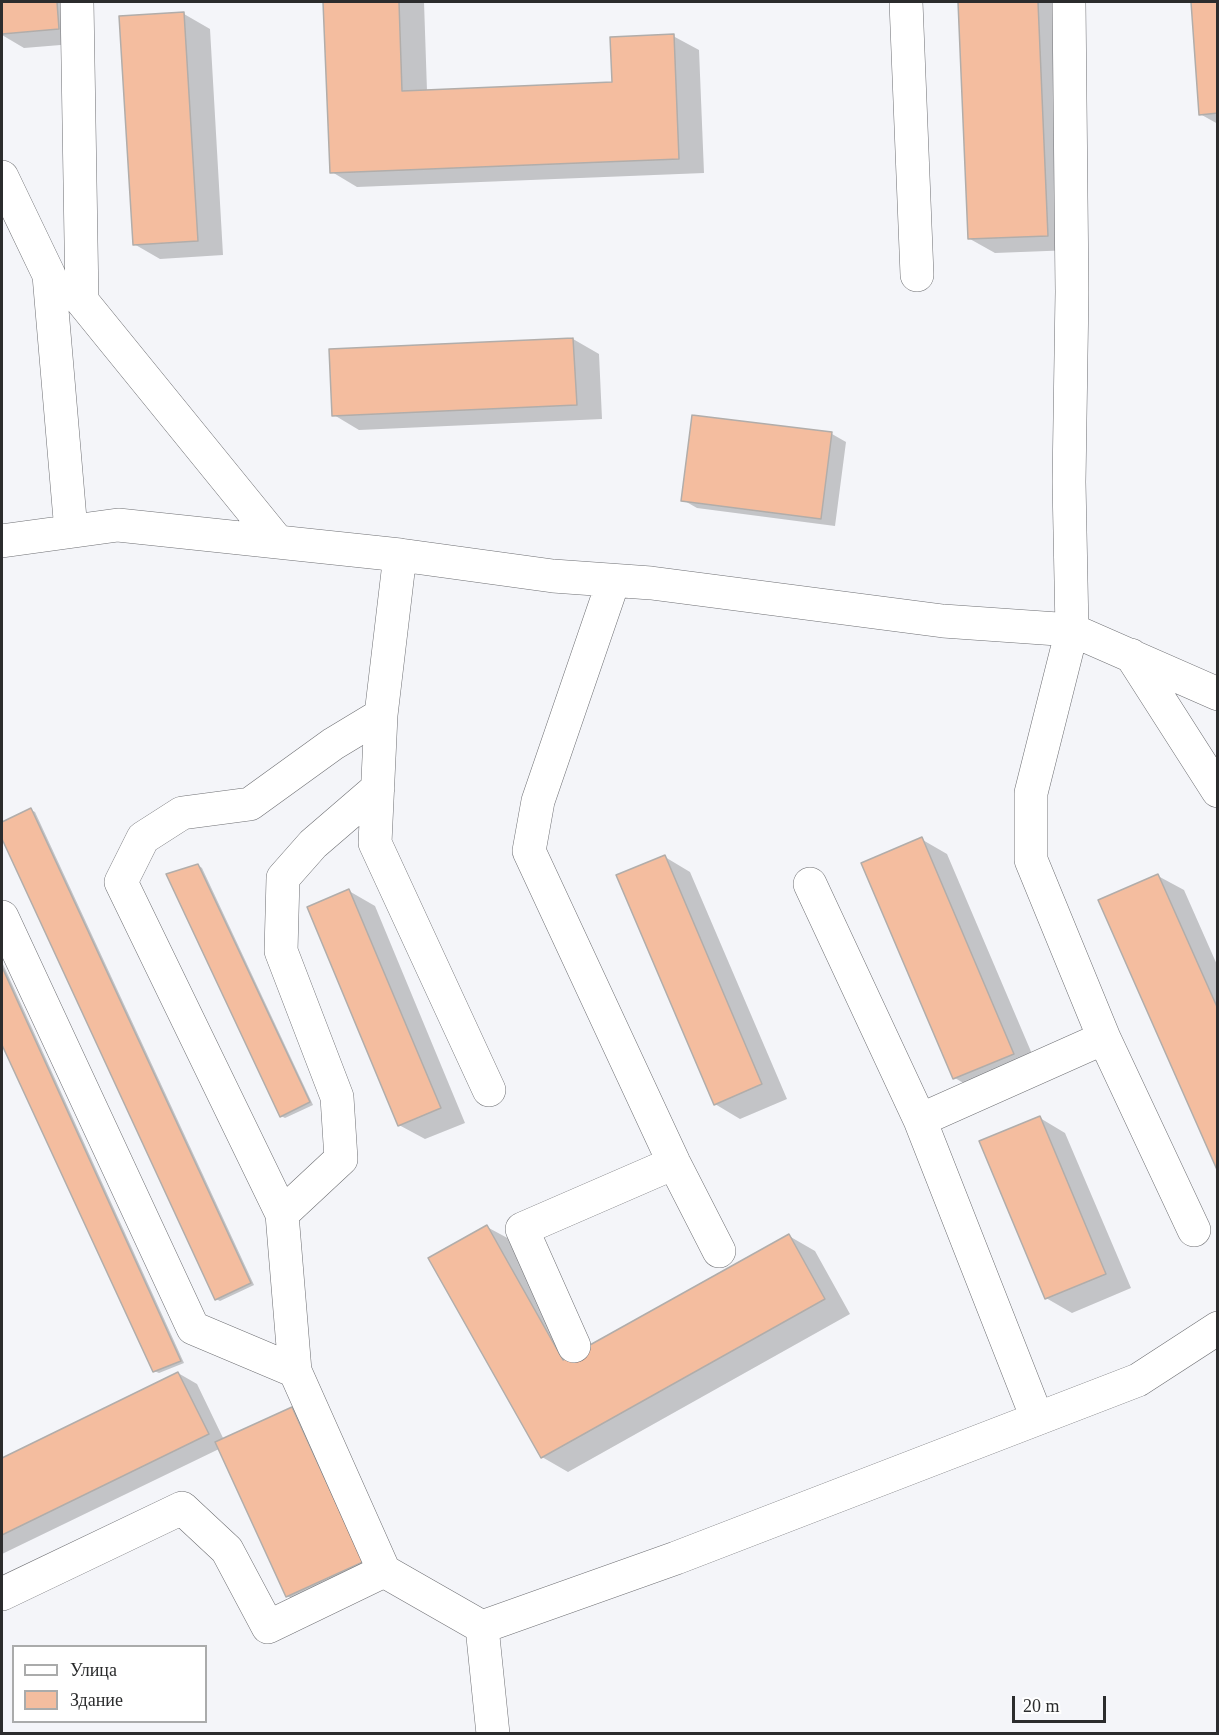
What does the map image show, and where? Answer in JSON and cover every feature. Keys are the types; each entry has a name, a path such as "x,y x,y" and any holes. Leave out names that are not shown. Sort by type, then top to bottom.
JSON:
{"street":[{"path":"77,2 82,301 277,541"},
{"path":"906,2 917,275"},
{"path":"1069,2 1072,292 1069,482 1072,630 1031,793 1031,860 1104,1038 1194,1230"},
{"path":"2,177 49,275 71,531"},
{"path":"2,541 118,525 400,555 613,582 651,583 943,621 1072,630 1218,693"},
{"path":"400,555 381,715 375,843 489,1090"},
{"path":"613,582 538,801 529,851 674,1163 719,1251"},
{"path":"1131,655 1218,791"},
{"path":"381,715 333,744 250,804 182,813 143,838 121,882 282,1214 295,1371 384,1571 482,1627 676,1558 1138,1380 1218,1328"},
{"path":"282,1214 341,1159 337,1097 281,951 283,878 313,844 378,788"},
{"path":"810,884 920,1120 1037,1418"},
{"path":"2,917 192,1328 295,1371"},
{"path":"920,1120 1104,1038"},
{"path":"574,1346 522,1229 674,1163"},
{"path":"2,1594 182,1508 227,1550 268,1627 384,1571"},
{"path":"482,1627 493,1734"}],"building":[{"path":"2,2 57,2 59,29 2,34"},
{"path":"323,2 399,2 402,91 612,82 610,37 674,34 679,159 330,173"},
{"path":"958,2 1038,2 1048,236 968,239"},
{"path":"1191,2 1218,2 1218,113 1199,115"},
{"path":"184,12 198,241 133,245 119,16"},
{"path":"573,338 577,405 332,416 329,349"},
{"path":"692,415 832,432 821,519 681,501"},
{"path":"31,808 251,1283 215,1300 2,839 2,822"},
{"path":"922,837 1014,1054 953,1079 861,863"},
{"path":"665,855 762,1084 714,1105 616,875"},
{"path":"198,864 310,1102 280,1117 166,874"},
{"path":"1158,874 1218,1009 1218,1172 1098,900"},
{"path":"349,889 441,1108 398,1126 307,907"},
{"path":"2,967 181,1361 153,1372 2,1045"},
{"path":"1040,1116 1106,1274 1045,1299 979,1141"},
{"path":"487,1225 563,1360 789,1234 825,1299 541,1458 428,1258"},
{"path":"178,1372 209,1434 2,1535 2,1458"},
{"path":"292,1407 363,1562 286,1597 215,1442"}]}
